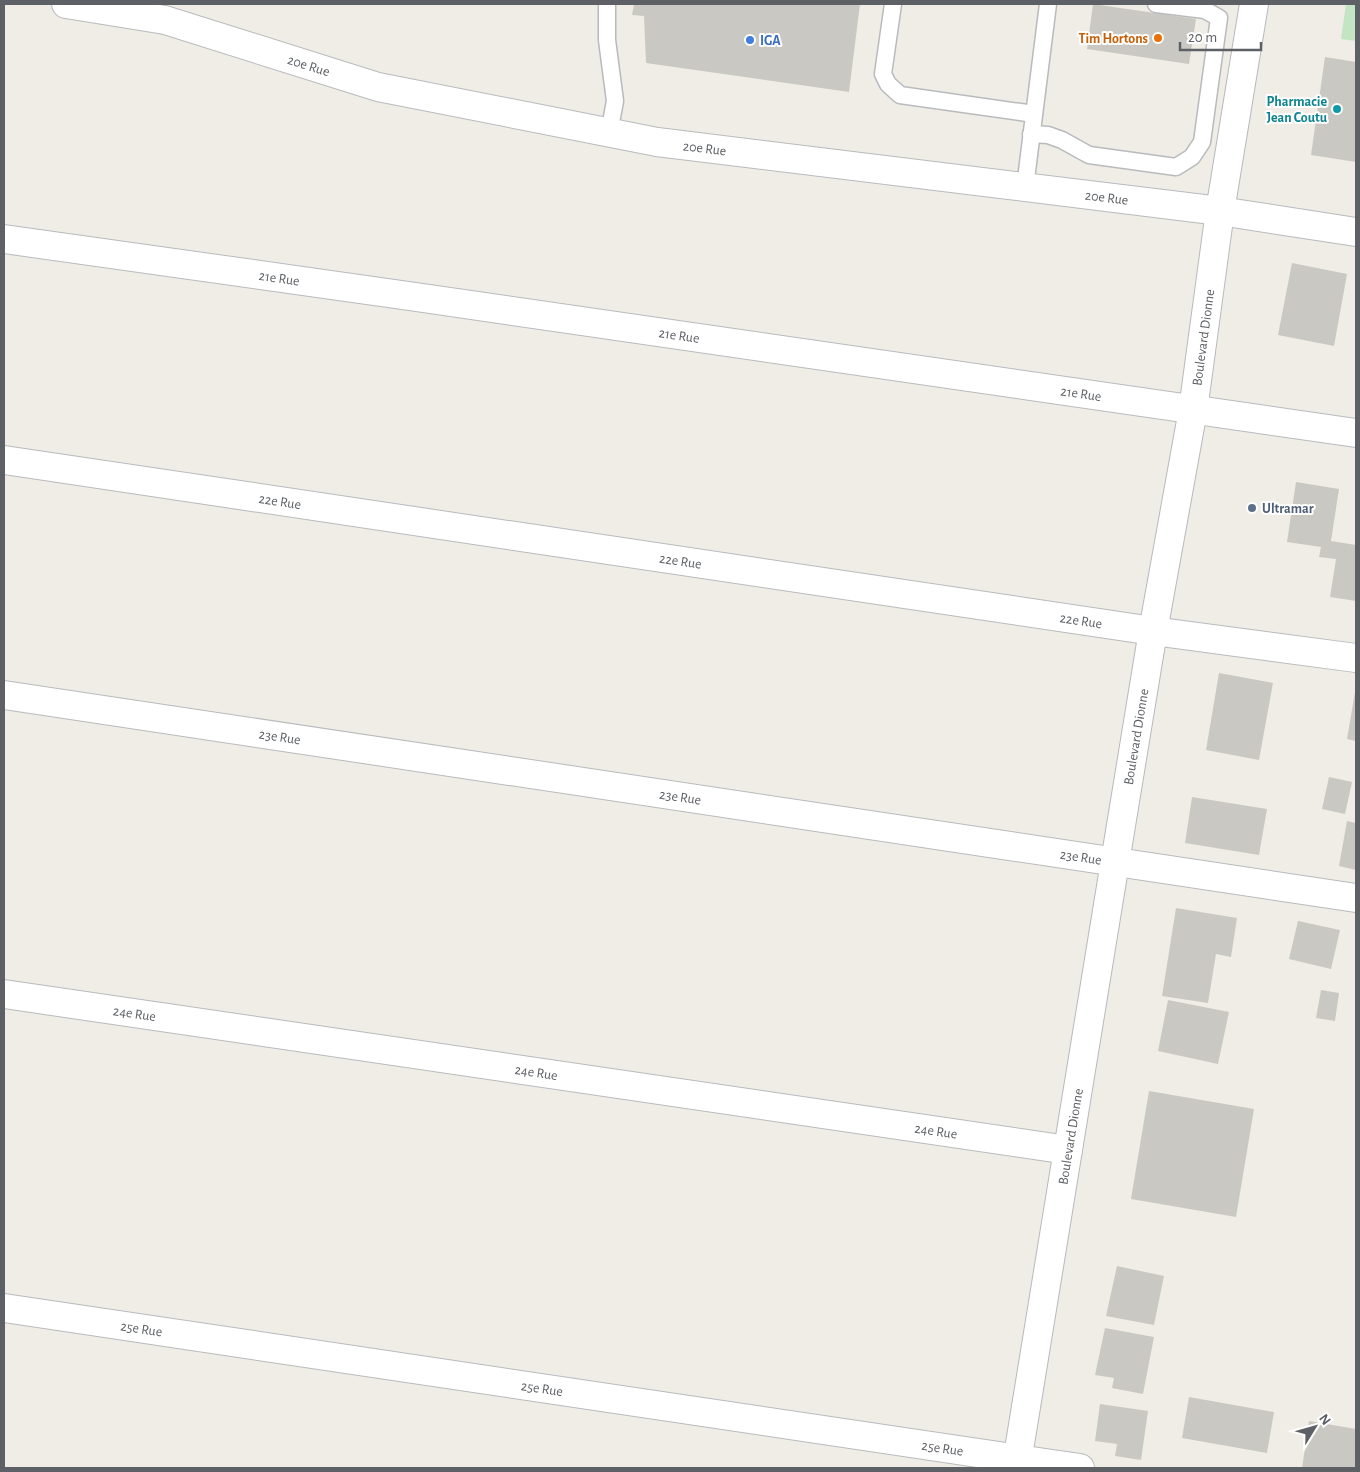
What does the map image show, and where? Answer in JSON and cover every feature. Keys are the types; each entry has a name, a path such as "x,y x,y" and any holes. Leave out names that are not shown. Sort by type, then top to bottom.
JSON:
{"street":[{"name":"20e Rue","path":"66,4 165,20 378,87 657,142 1220,211 1356,232"},
{"name":"Boulevard Dionne","path":"1017,1464 1114,862 1193,410 1220,211 1254,4"},
{"name":"21e Rue","path":"4,239 1356,434"},
{"name":"22e Rue","path":"4,460 1153,631 1356,658"},
{"name":"23e Rue","path":"4,695 1356,898"},
{"name":"24e Rue","path":"4,994 1068,1150"},
{"name":"25e Rue","path":"4,1308 1017,1464 1080,1468"}],"lane":[{"path":"607,4 607,40 615,101 609,133"},
{"path":"894,4 883,74 888,84 900,95 1034,114"},
{"path":"1025,188 1048,4"},
{"path":"1031,134 1048,135 1062,140 1089,155 1098,157 1176,167 1192,157 1202,142 1219,18 1205,10 1156,4"}],"green space":[{"path":"1346,4 1356,4 1356,41 1341,39"}],"building":[{"name":"IGA","path":"634,4 860,4 849,92 646,63 644,16 632,15"},
{"path":"1093,4 1196,19 1189,64 1087,49"},
{"name":"Pharmacie Jean Coutu","path":"1325,57 1356,62 1356,162 1311,155"},
{"path":"1292,263 1347,274 1334,346 1278,335"},
{"path":"1296,482 1339,489 1331,541 1356,545 1356,601 1330,597 1336,559 1319,557 1321,547 1287,542"},
{"path":"1219,673 1273,683 1259,760 1206,750"},
{"path":"1356,692 1356,741 1347,739"},
{"path":"1329,777 1352,782 1345,814 1322,809"},
{"path":"1192,797 1267,809 1259,855 1185,843"},
{"path":"1347,821 1356,823 1356,870 1339,866"},
{"path":"1176,908 1237,918 1231,957 1216,954 1208,1003 1162,996"},
{"path":"1298,921 1340,930 1331,969 1289,959"},
{"path":"1321,990 1339,993 1335,1021 1316,1018"},
{"path":"1168,1000 1229,1012 1218,1064 1158,1051"},
{"path":"1149,1091 1254,1109 1236,1217 1131,1199"},
{"path":"1117,1266 1164,1276 1154,1325 1106,1316"},
{"path":"1105,1328 1154,1337 1143,1394 1112,1388 1114,1378 1095,1375"},
{"path":"1189,1397 1274,1412 1267,1453 1182,1438"},
{"path":"1100,1404 1148,1411 1141,1460 1115,1456 1117,1444 1095,1441"},
{"path":"1309,1421 1356,1429 1356,1468 1302,1468"}],"place":[{"name":"Tim Hortons","path":"1158,38"},
{"name":"IGA","path":"750,40"},
{"name":"Pharmacie Jean Coutu","path":"1337,109"},
{"name":"Ultramar","path":"1252,508"}]}
